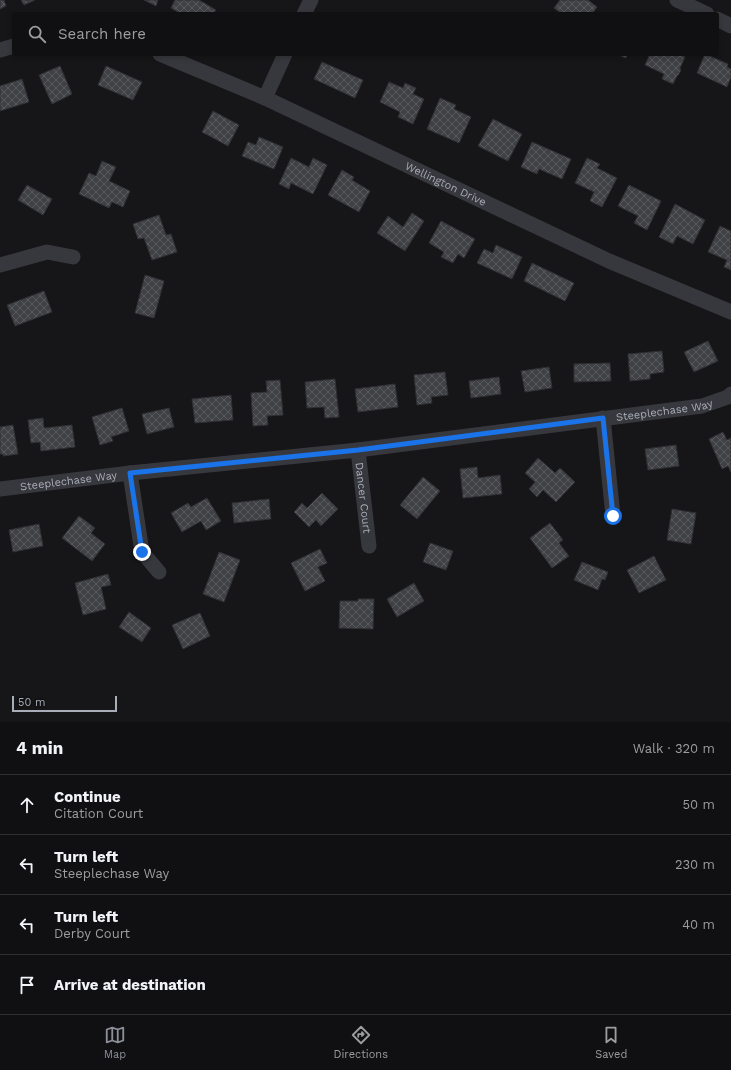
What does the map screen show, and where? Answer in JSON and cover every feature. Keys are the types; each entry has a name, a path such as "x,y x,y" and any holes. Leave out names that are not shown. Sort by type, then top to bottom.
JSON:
{"street":[{"path":"305,12 311,0"},
{"path":"677,0 703,12"},
{"path":"719,20 731,26"},
{"path":"0,50 12,47"},
{"name":"Wellington Drive","path":"165,56 265,98 609,261 731,312"},
{"path":"265,98 284,56"},
{"path":"0,265 48,252 73,257"},
{"name":"Steeplechase Way","path":"0,489 130,473 358,450 702,406 728,397 731,394"},
{"path":"603,418 613,516"},
{"name":"Dancer Court","path":"358,450 369,546"},
{"path":"130,473 142,552 159,572"}],"building":[{"path":"0,0 4,0 6,6 0,9"},
{"path":"21,0 35,0 24,5"},
{"path":"144,0 158,0 156,6"},
{"path":"175,0 199,0 216,10 214,12 178,12 171,8"},
{"path":"560,0 588,0 597,7 593,12 559,12 554,8"},
{"path":"649,56 685,57 680,68 681,70 673,84 662,79 664,74 645,65"},
{"path":"704,56 710,56 728,64 727,67 731,69 731,77 727,87 697,73"},
{"path":"322,62 363,80 355,98 314,79"},
{"path":"60,66 72,94 52,104 39,75"},
{"path":"106,66 142,82 133,100 98,85"},
{"path":"22,79 29,102 0,111 0,86"},
{"path":"389,82 403,88 405,83 416,88 413,94 424,99 413,124 398,117 400,112 380,102"},
{"path":"440,98 456,105 454,109 471,117 459,143 427,129"},
{"path":"213,111 239,125 228,146 202,132"},
{"path":"493,119 522,134 508,161 478,146"},
{"path":"259,137 283,147 274,169 242,156 248,142 256,145"},
{"path":"532,142 571,159 562,179 539,169 537,174 521,167"},
{"path":"291,158 309,167 313,158 327,165 313,194 291,183 289,189 279,184"},
{"path":"587,158 600,164 597,168 617,178 602,207 590,201 594,192 575,183"},
{"path":"102,161 116,167 109,181 130,191 123,207 112,202 109,208 79,194 89,173 96,176"},
{"path":"342,170 354,177 352,180 370,191 359,212 328,195"},
{"path":"27,185 52,199 43,215 18,200"},
{"path":"629,185 661,201 647,230 634,223 638,216 618,206"},
{"path":"675,204 705,220 693,244 677,236 673,244 659,237"},
{"path":"412,213 424,221 405,251 377,233 388,216 403,227"},
{"path":"159,215 166,235 171,234 177,252 152,260 144,238 138,239 133,224"},
{"path":"441,221 475,239 464,258 458,254 453,263 441,257 444,252 429,243"},
{"path":"720,226 731,231 731,270 724,267 727,260 708,252"},
{"path":"496,245 522,257 512,279 477,263 484,249 493,253"},
{"path":"532,263 574,283 565,301 524,281"},
{"path":"145,275 164,281 154,318 135,313"},
{"path":"44,291 52,312 15,326 7,305"},
{"path":"708,341 718,361 694,372 684,352"},
{"path":"662,351 664,372 650,374 650,379 630,381 628,354"},
{"path":"610,363 611,381 574,382 574,364"},
{"path":"549,367 552,388 525,392 521,371"},
{"path":"445,372 448,395 431,397 432,403 417,405 414,375"},
{"path":"499,377 501,394 471,398 469,381"},
{"path":"335,379 339,417 325,418 324,407 307,408 305,382"},
{"path":"280,380 283,415 267,416 268,425 253,426 251,393 267,392 266,381"},
{"path":"395,384 398,407 358,412 355,389"},
{"path":"231,395 233,420 195,423 192,399"},
{"path":"122,408 129,431 111,437 113,441 100,445 92,417"},
{"path":"169,408 174,427 147,434 142,414"},
{"path":"43,418 44,428 72,425 75,447 41,451 40,442 31,443 28,420"},
{"path":"13,425 18,454 3,456 3,454 0,454 0,427"},
{"path":"723,432 727,440 731,438 731,472 728,466 722,469 709,439"},
{"path":"676,445 679,466 648,470 645,449"},
{"path":"538,458 555,473 560,468 575,482 556,502 543,490 537,497 529,489 535,482 525,473"},
{"path":"477,467 478,478 500,475 502,494 463,498 460,469"},
{"path":"423,477 440,491 417,519 400,505"},
{"path":"322,493 338,509 321,526 316,520 309,527 294,512 302,503 307,508"},
{"path":"207,498 221,521 206,530 201,521 182,532 171,513 188,503 191,507"},
{"path":"269,499 271,519 234,523 232,503"},
{"path":"672,509 696,513 691,544 667,540"},
{"path":"79,516 95,528 91,533 105,544 92,561 62,538"},
{"path":"550,523 563,540 559,543 569,556 552,568 530,538"},
{"path":"39,524 43,546 13,552 9,530"},
{"path":"430,543 453,551 446,570 423,562"},
{"path":"320,549 327,563 318,567 325,581 305,591 291,563"},
{"path":"219,552 240,560 224,602 203,594"},
{"path":"654,556 666,580 639,593 627,570"},
{"path":"582,562 608,572 605,580 602,579 598,590 574,580"},
{"path":"108,574 111,585 101,587 106,609 83,615 75,583"},
{"path":"414,583 424,601 397,617 387,599"},
{"path":"358,599 374,599 373,629 339,628 340,601 358,601"},
{"path":"129,612 151,628 142,642 119,627"},
{"path":"200,613 210,636 183,649 172,625"}],"route":[{"path":"142,552 130,473 358,450 603,418 613,516"}]}
